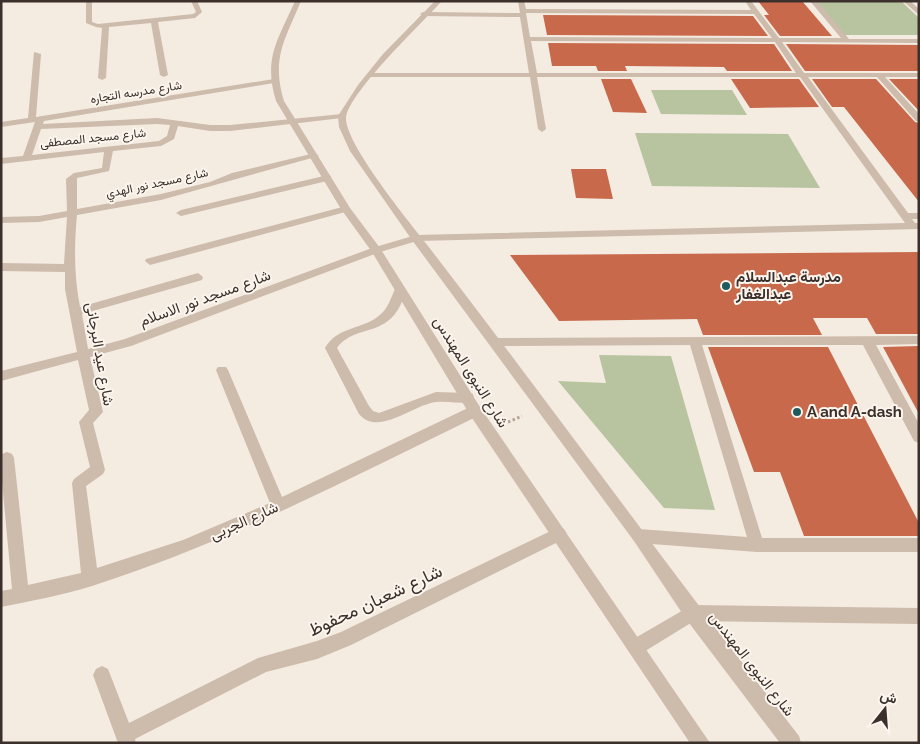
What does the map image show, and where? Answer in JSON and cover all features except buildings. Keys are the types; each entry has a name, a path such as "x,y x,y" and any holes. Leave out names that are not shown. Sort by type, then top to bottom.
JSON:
{"street":[{"path":"89,1 89,24 92,26 196,16 199,12 194,1"},
{"name":"شارع النبوى المهندس","path":"298,1 275,56 274,81 280,101 294,121 346,209 376,250 489,431 701,743"},
{"path":"36,122 148,121 175,122 210,128 342,116 354,94 370,75 423,14 439,1"},
{"path":"521,1 542,129"},
{"path":"748,1 905,216 915,226"},
{"path":"813,1 847,41"},
{"path":"906,1 919,13"},
{"path":"423,14 755,12"},
{"path":"154,20 164,75"},
{"path":"102,78 106,25"},
{"path":"527,39 919,41"},
{"path":"28,157 36,122 37,54"},
{"path":"370,75 919,75"},
{"path":"879,75 919,119"},
{"name":"شارع مدرسه التجاره","path":"1,126 36,122 274,81"},
{"name":"شارع النبوى المهندس","path":"342,116 346,133 354,151 416,238 639,536 692,613 792,743"},
{"name":"شارع مسجد المصطفى","path":"1,161 165,141 171,137 175,122"},
{"name":"شارع عيد البرجانى","path":"90,579 79,484 98,470 86,422 96,412 69,268 72,214 71,177 76,174 97,173 106,169 109,148"},
{"name":"شارع مسجد نور الهدي","path":"1,220 30,220 72,214 206,186 235,175 315,156"},
{"path":"181,213 328,178"},
{"path":"150,261 346,209"},
{"path":"905,216 919,216"},
{"name":"شارع مسجد نور الاسلام","path":"1,376 84,355 167,329 376,250 416,238 915,226"},
{"path":"1,267 69,268"},
{"path":"76,312 198,277"},
{"path":"400,290 393,307 378,323 341,338 334,342 331,348 364,410 370,416 379,418 428,399 452,397 472,405"},
{"path":"867,340 919,437"},
{"path":"495,342 919,340"},
{"path":"695,342 757,545"},
{"path":"222,370 278,505"},
{"name":"شارع الجربى","path":"1,599 90,579 166,554 220,532 278,505 472,405"},
{"path":"6,458 21,596"},
{"name":"شارع شعبان محفوظ","path":"125,739 264,664 317,650 345,638 559,534"},
{"path":"639,536 757,545 919,545"},
{"path":"636,647 692,613 919,616"},
{"path":"102,675 125,739"}],"path":[{"path":"489,431 544,407"}],"green space":[{"path":"813,1 901,1 919,18 919,35 843,35"},
{"path":"651,90 732,90 747,115 661,114"},
{"path":"635,133 788,134 820,188 652,186"},
{"path":"599,355 671,356 715,510 664,508 558,381 606,383"}],"place":[{"name":"مدرسة عبدالسلام عبدالغفار","path":"726,286"},
{"name":"A and A-dash","path":"797,412"}]}
